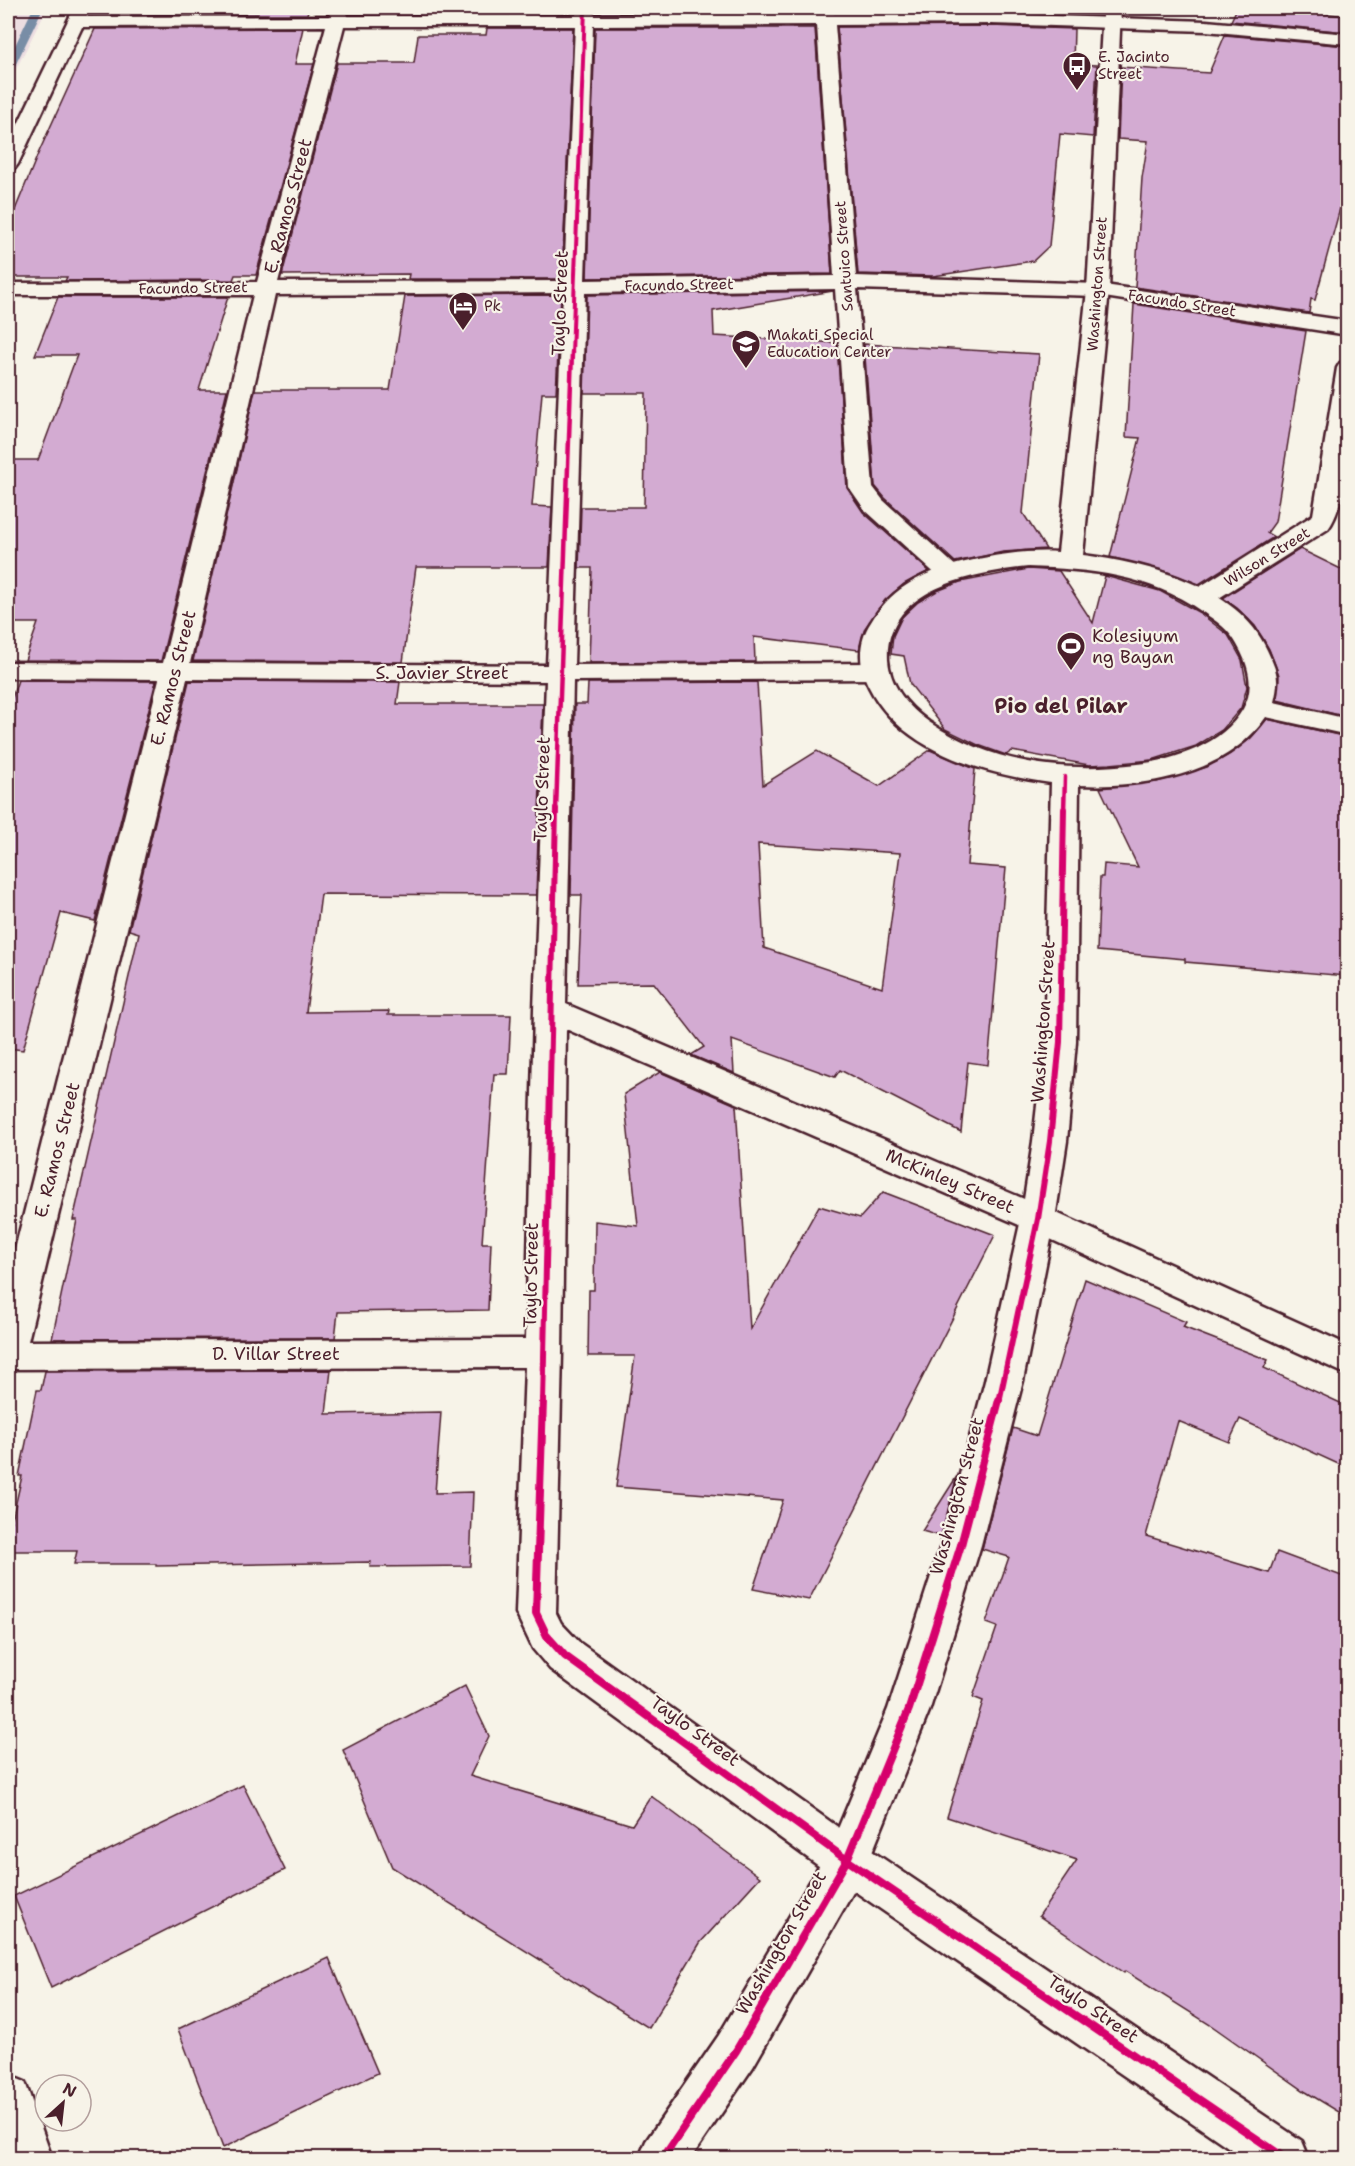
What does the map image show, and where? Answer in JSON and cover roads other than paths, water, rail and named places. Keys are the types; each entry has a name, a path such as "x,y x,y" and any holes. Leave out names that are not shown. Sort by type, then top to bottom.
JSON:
{"street":[{"name":"Santuico Street","path":"826,13 861,487 874,505 950,574"},
{"name":"Taylo Street","path":"584,14 576,287 560,673 536,1613 547,1636 565,1656 847,1860 1285,2158"},
{"path":"8,164 79,15 1112,14 1206,26 1347,39"},
{"name":"Washington Street","path":"1070,559 1098,290 1112,14"},
{"name":"E. Ramos Street","path":"8,1348 175,671 266,287 338,15"},
{"name":"Facundo Street","path":"8,289 576,287 846,282 1098,290 1347,328"},
{"name":"Wilson Street","path":"1202,597 1319,524 1324,516 1347,368"},
{"path":"1070,559 1129,569 1162,579 1202,597 1243,630 1263,668 1259,707 1240,733 1209,754 1167,769 1118,777 1065,777 1011,768 960,751 920,728 890,701 876,671 875,642 888,614 914,591 950,574 987,564 1017,560 1070,559"},
{"name":"S. Javier Street","path":"8,670 560,673 876,671"},
{"path":"1259,707 1347,727"},
{"name":"Washington Street","path":"663,2158 736,2051 847,1860 909,1709 961,1545 1004,1381 1038,1219 1050,1141 1060,1042 1065,777"},
{"name":"McKinley Street","path":"550,1010 1038,1219 1347,1360"},
{"name":"D. Villar Street","path":"8,1355 544,1353"},
{"path":"8,2099 28,2158"}],"waterway":[{"path":"8,70 38,8"}],"place":[{"name":"E. Jacinto Street","path":"1077,92"},
{"name":"Pk","path":"463,332"},
{"name":"Makati Special Education Center","path":"746,370"},
{"name":"Kolesiyum ng Bayan","path":"1071,672"}],"district":[{"name":"Pio del Pilar","path":"1061,706"}]}
